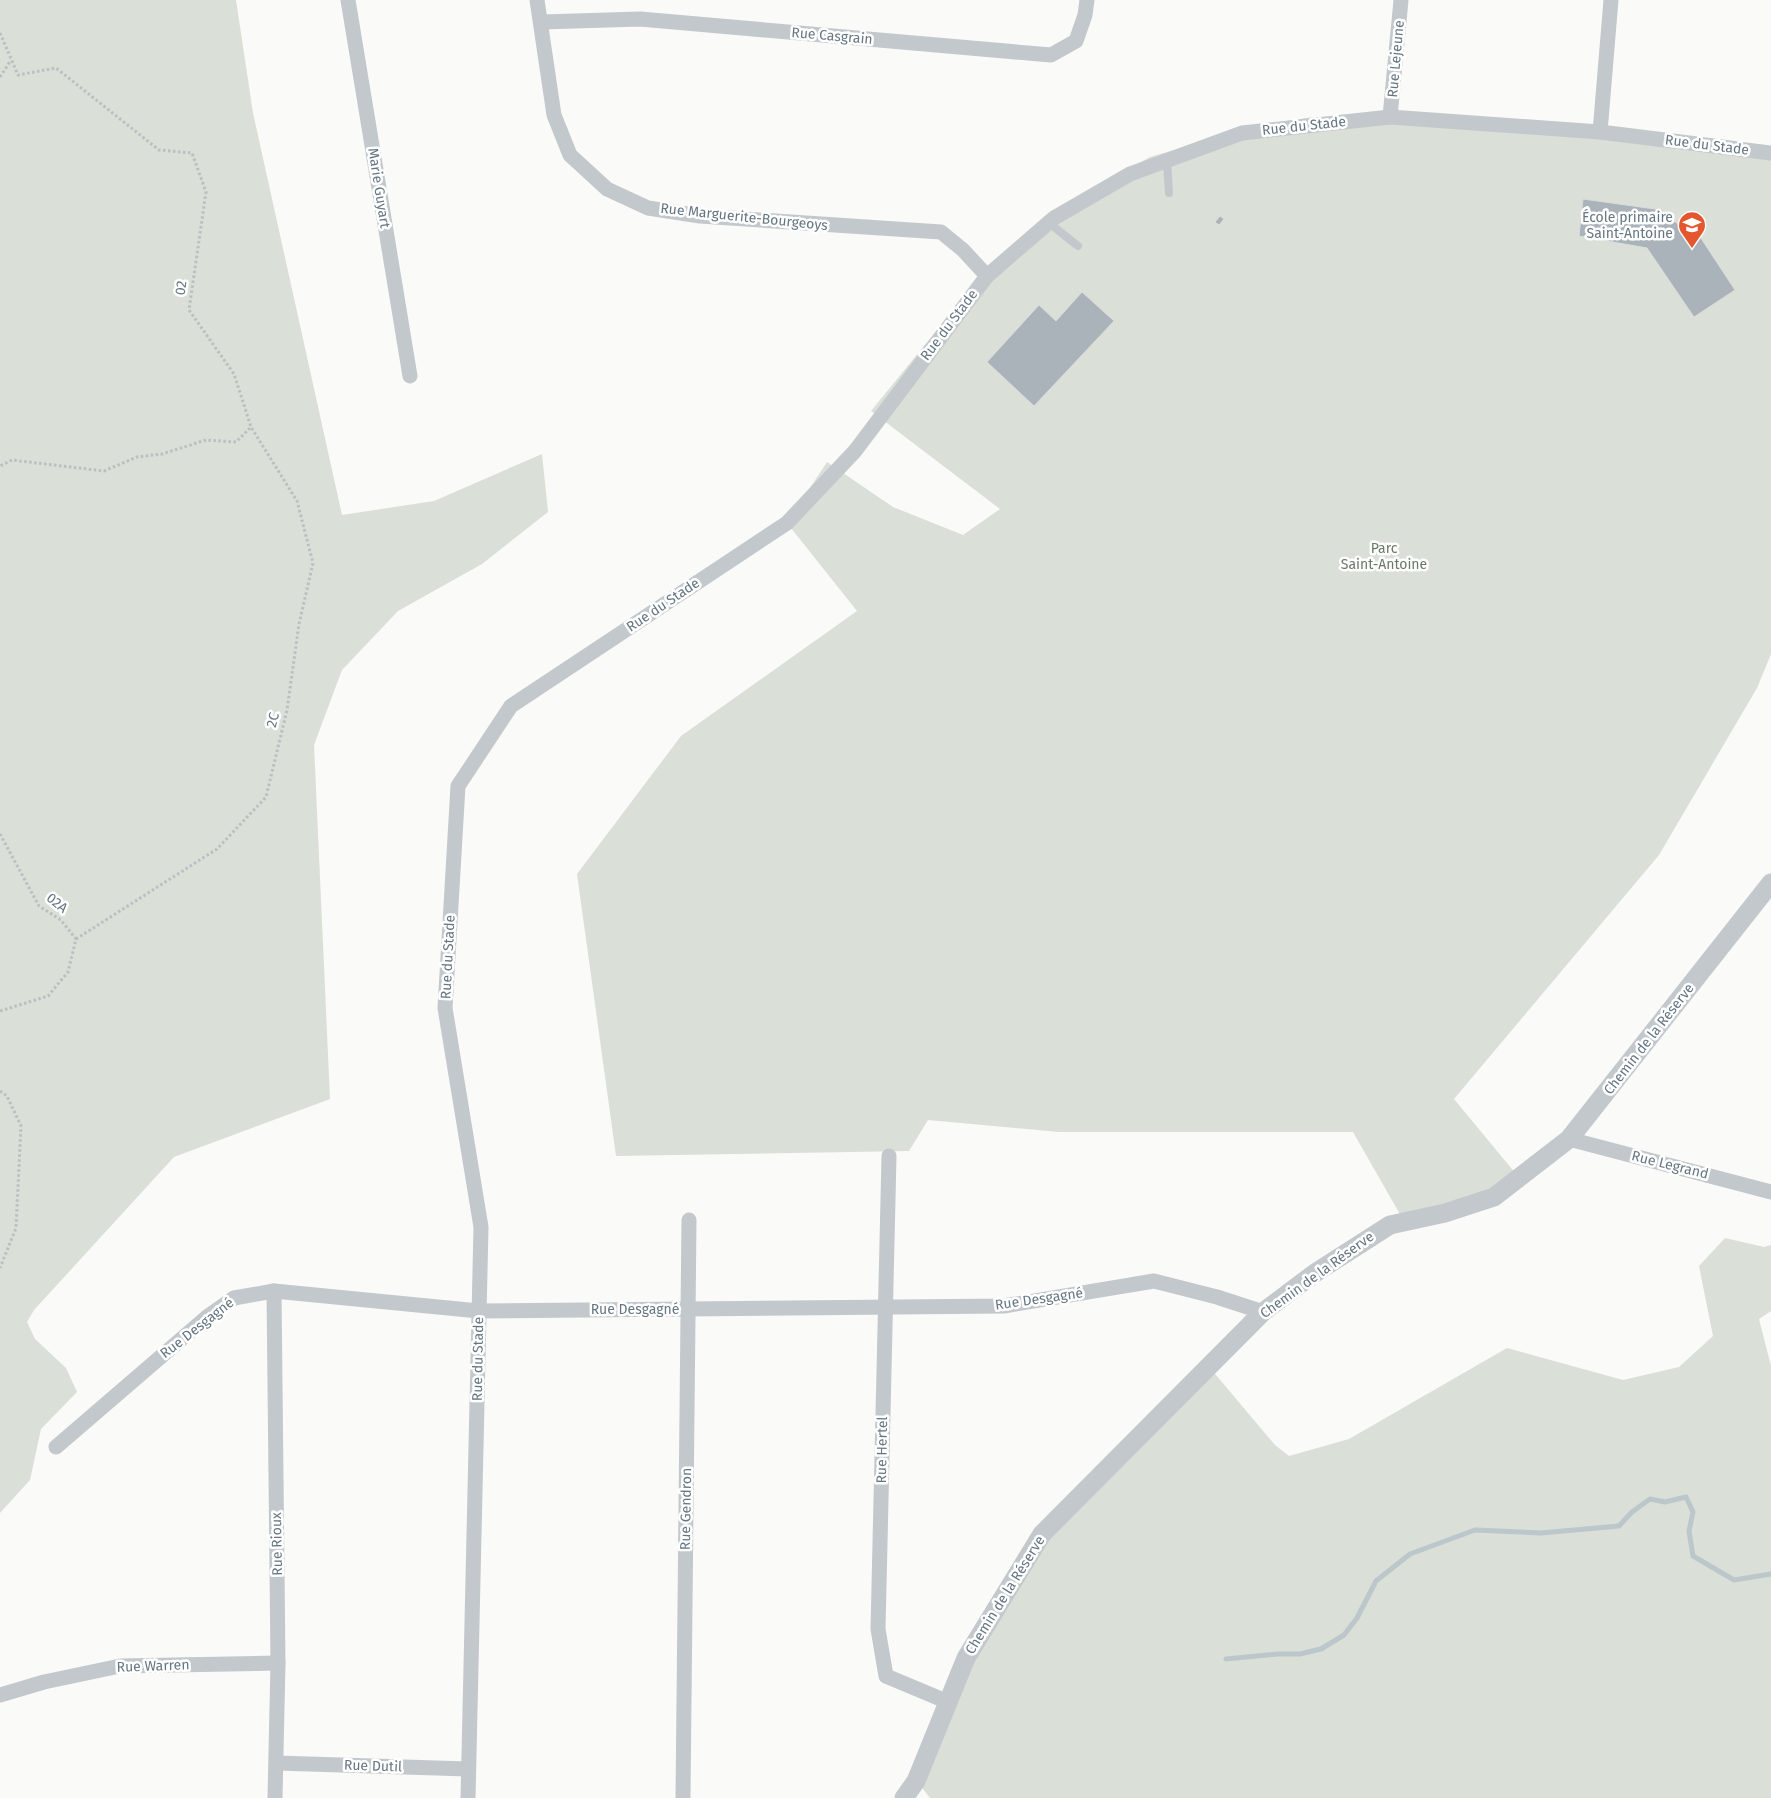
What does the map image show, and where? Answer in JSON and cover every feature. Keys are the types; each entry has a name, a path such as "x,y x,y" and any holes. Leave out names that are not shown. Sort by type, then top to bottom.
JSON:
{"street":[{"name":"Marie Guyart","path":"348,0 410,376"},
{"name":"Rue Marguerite-Bourgeoys","path":"536,0 542,22 546,72 554,115 570,155 607,190 648,208 700,216 941,232 964,250 987,276"},
{"name":"Rue Casgrain","path":"542,22 640,20 1051,55 1076,41 1085,15 1087,0"},
{"name":"Rue Lejeune","path":"1390,118 1401,0"},
{"path":"1600,132 1611,0"},
{"name":"Rue du Stade","path":"468,1798 481,1227 445,1008 458,786 511,706 788,523 854,451 987,276 1048,223 1130,174 1242,133 1390,118 1600,132 1771,153"},
{"name":"Chemin de la Réserve","path":"904,1798 916,1781 966,1658 1042,1534 1263,1312 1315,1273 1390,1225 1445,1213 1494,1197 1568,1139 1771,883"},
{"name":"Rue Legrand","path":"1568,1139 1771,1192"},
{"name":"Rue Hertel","path":"889,1156 878,1629 886,1676 948,1702"},
{"name":"Rue Gendron","path":"683,1798 689,1220"},
{"name":"Rue Desgagné","path":"56,1447 207,1317 234,1298 274,1291 479,1310 885,1308 1004,1306 1154,1281 1217,1297 1263,1312"},
{"name":"Rue Rioux","path":"274,1291 278,1663 275,1798"},
{"name":"Rue Warren","path":"0,1695 44,1682 120,1666 278,1663"},
{"name":"Rue Dutil","path":"277,1762 468,1769"}],"lane":[{"path":"1167,161 1169,194"},
{"path":"1048,223 1078,246"}],"path":[{"name":"02","path":"0,32 18,75 56,68 159,150 192,153 206,192 189,310 234,374 251,427"},
{"path":"0,77 12,60"},
{"path":"0,466 12,460 104,471 137,457 162,454 206,440 236,442 251,427"},
{"name":"2C","path":"76,939 217,849 266,797 287,710 299,624 313,563 297,501 251,427"},
{"name":"02A","path":"0,834 39,906 61,920 76,939"},
{"path":"0,1011 48,996 68,972 76,939"},
{"path":"0,1091 7,1096 21,1126 16,1228 0,1268"}],"green space":[{"path":"0,0 236,0 253,113 342,515 434,501 542,454 548,512 482,564 398,611 342,670 314,745 330,1099 174,1157 34,1310 27,1322 35,1339 66,1368 77,1392 41,1429 30,1480 0,1513"},
{"name":"Parc Saint-Antoine","path":"1313,117 1602,136 1771,154 1771,654 1757,688 1659,855 1454,1099 1521,1180 1405,1223 1353,1132 1059,1132 928,1120 909,1151 616,1156 577,874 681,736 857,611 787,523 827,462 893,507 963,535 1000,509 871,411 981,276 1057,210 1150,157 1260,125"},
{"path":"1725,1238 1764,1247 1771,1245 1771,1311 1759,1319 1771,1366 1771,1798 930,1798 912,1775 1041,1534 1205,1362 1275,1445 1289,1456 1349,1439 1507,1348 1623,1380 1679,1367 1713,1336 1699,1266"}],"building":[{"path":"1583,199 1662,210 1680,226 1689,220 1735,290 1694,317 1647,248 1579,236"},
{"path":"1220,216 1224,219 1219,225 1215,222"},
{"path":"1082,292 1114,321 1034,406 987,362 1039,305 1056,321"}],"waterway":[{"path":"1226,1659 1300,1654 1321,1649 1344,1635 1357,1618 1376,1581 1410,1554 1475,1530 1541,1533 1619,1526 1632,1512 1650,1499 1665,1502 1686,1497 1693,1512 1689,1531 1693,1556 1734,1580 1771,1574"}],"place":[{"name":"École primaire Saint-Antoine","path":"1692,249"}]}
